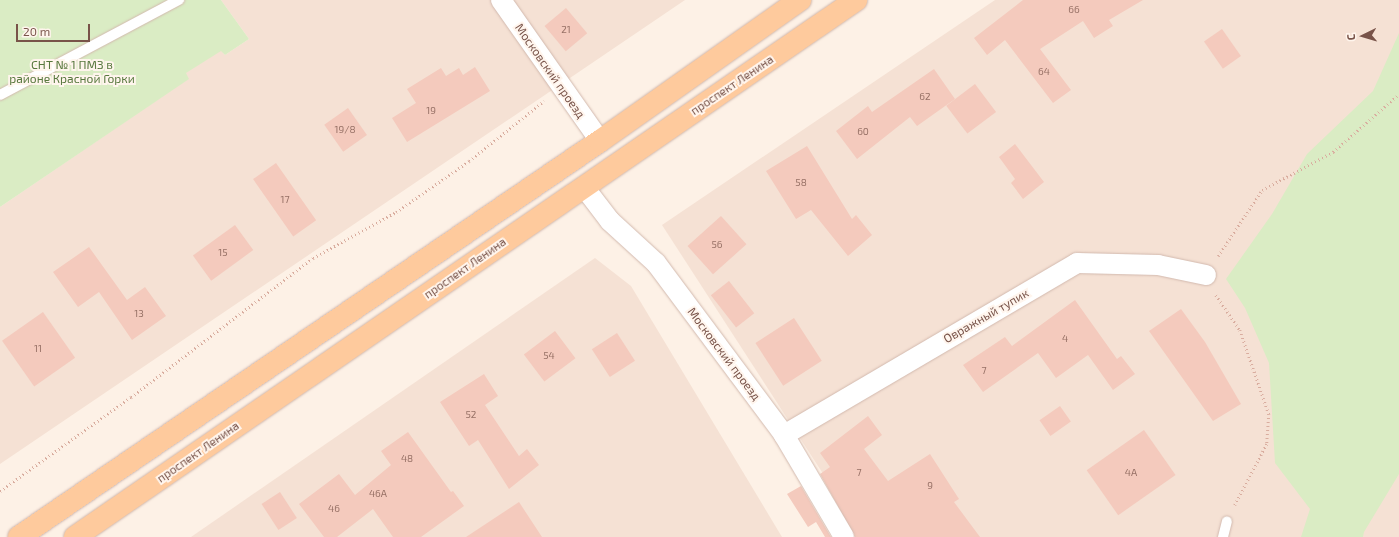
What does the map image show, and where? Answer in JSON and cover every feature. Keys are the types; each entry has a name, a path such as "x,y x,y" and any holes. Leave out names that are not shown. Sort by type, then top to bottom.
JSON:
{"main road":[{"path":"19,537 600,141 800,0"},
{"name":"проспект Ленина","path":"75,537 856,0"}],"street":[{"name":"Московский проезд","path":"501,0 600,141"},
{"name":"Московский проезд","path":"584,186 610,221 656,263 784,435 844,537"},
{"name":"Овражный тупик","path":"784,435 1077,263 1158,265 1206,275"}],"lane":[{"path":"0,95 179,0"},
{"path":"1223,537 1227,521"}],"path":[{"path":"0,491 131,397 314,258 396,212 469,161 516,121 562,87"},
{"path":"1227,521 1267,444 1269,414 1240,330 1219,299 1206,275 1262,190 1334,152 1399,94"}],"shaded area":[{"path":"221,0 685,0 0,464 0,207 188,79 185,73 221,50 225,55 249,39"},
{"path":"995,0 1399,0 1399,537 864,537 662,225"},
{"path":"595,258 631,286 782,537 191,537"}],"green space":[{"name":"СНТ № 1 ПМЗ в районе Красной Горки","path":"0,0 221,0 249,39 225,55 221,51 186,73 189,79 0,207"},
{"path":"1399,33 1399,474 1364,532 1363,537 1301,537 1310,509 1275,463 1269,363 1245,308 1226,279 1272,214 1307,154 1373,91"}],"building":[{"path":"1023,0 1143,0 1109,20 1113,26 1094,38 1083,21 1040,49 1071,90 1053,103 1005,40 987,55 974,38"},
{"path":"566,8 587,33 566,51 545,26"},
{"path":"1222,29 1241,56 1223,69 1204,42"},
{"path":"475,67 490,91 407,142 392,118 416,103 407,89 441,68 446,76 459,68 463,75"},
{"path":"934,69 955,99 917,126 910,117 857,159 836,131 868,106 872,112"},
{"path":"975,84 996,112 967,134 946,106"},
{"path":"348,108 367,135 343,152 324,125"},
{"path":"1015,144 1044,182 1023,199 1011,183 1015,179 999,157"},
{"path":"807,146 852,219 856,215 872,235 848,256 811,210 796,219 766,171"},
{"path":"276,163 316,220 293,236 253,179"},
{"path":"721,216 746,244 713,274 688,246"},
{"path":"235,225 253,250 211,281 193,256"},
{"path":"89,247 127,300 145,287 166,316 132,340 99,292 78,307 53,272"},
{"path":"729,281 754,313 736,327 711,295"},
{"path":"1075,300 1117,359 1121,356 1135,374 1113,390 1088,355 1056,378 1038,353 983,392 963,365 1005,337 1012,346"},
{"path":"1181,309 1205,342 1241,404 1213,421 1149,331"},
{"path":"43,312 75,358 34,387 2,341"},
{"path":"794,318 822,361 783,386 755,343"},
{"path":"555,331 575,358 544,382 524,354"},
{"path":"617,333 635,361 610,377 592,349"},
{"path":"484,374 498,396 485,405 519,456 527,449 539,465 509,489 478,440 469,446 440,402"},
{"path":"1060,406 1071,422 1050,436 1040,420"},
{"path":"868,416 882,435 864,449 888,481 930,454 959,499 954,502 980,537 855,537 820,474 830,467 820,453"},
{"path":"1144,430 1176,475 1118,515 1087,470"},
{"path":"408,432 451,492 453,491 464,506 421,537 393,537 373,509 337,537 324,537 299,504 339,474 355,495 391,465 381,451"},
{"path":"801,486 831,537 825,537 816,522 808,527 787,494"},
{"path":"280,492 297,518 278,530 262,504"},
{"path":"519,502 542,537 466,537"}]}
